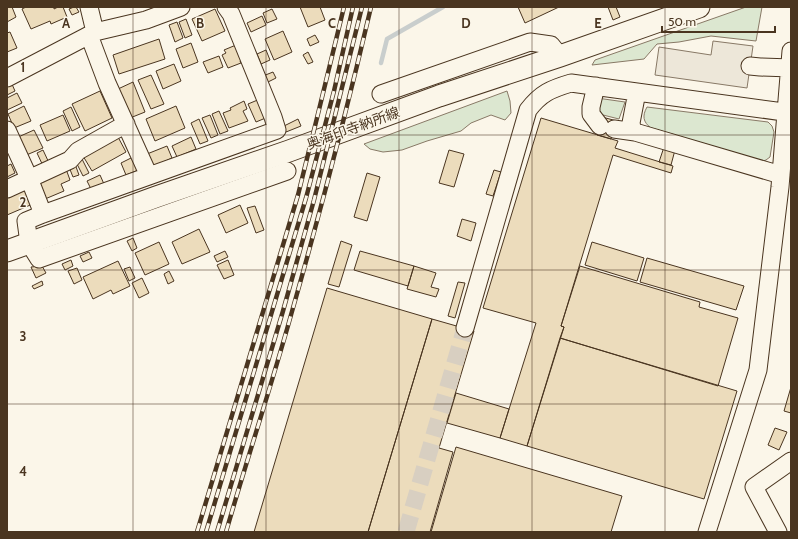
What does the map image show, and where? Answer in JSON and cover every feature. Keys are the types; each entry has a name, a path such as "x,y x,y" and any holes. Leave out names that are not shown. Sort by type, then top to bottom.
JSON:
{"main road":[{"name":"奥海印寺納所線","path":"7,251 439,96 560,56 672,12 699,7"}],"street":[{"path":"88,7 92,34 107,83 149,176"},
{"path":"7,78 92,34 146,20 181,7"},
{"path":"226,7 231,14 277,130 26,221 29,243 39,259 287,172"},
{"path":"381,94 530,42 551,45 560,56"},
{"path":"707,532 758,370 789,112 791,51"},
{"path":"750,66 790,68"},
{"path":"465,328 528,110 543,94 571,83 789,112"},
{"path":"596,86 591,107 592,114 607,128 635,132 781,175"},
{"path":"635,132 631,123 638,92"},
{"path":"7,189 70,160 78,151 126,124"},
{"path":"7,130 29,178 43,214"},
{"path":"778,532 754,487 791,461"}],"green space":[{"path":"746,7 762,7 756,41 711,36 679,42 657,44 644,59 592,65 595,60"},
{"path":"507,91 511,113 505,120 491,115 471,123 461,131 402,150 383,152 370,149 364,144"},
{"path":"597,98 625,102 619,119 595,113"},
{"path":"647,107 768,122 772,126 774,132 770,157 763,161 651,128 644,119 644,113"}],"shaded area":[{"path":"713,41 753,46 747,88 655,75 659,47 711,55"}],"building":[{"path":"7,7 12,7 16,17 7,22"},
{"path":"26,7 54,7 54,9 63,7 67,17 51,24 50,21 31,29 22,9"},
{"path":"76,7 79,12 72,15 69,9"},
{"path":"300,7 320,7 325,20 308,27"},
{"path":"518,7 559,7 525,23"},
{"path":"608,7 616,7 620,17 613,20"},
{"path":"215,9 225,31 202,41 192,19"},
{"path":"272,9 277,19 267,23 263,13"},
{"path":"262,16 266,25 251,32 247,23"},
{"path":"186,19 192,35 185,38 179,22"},
{"path":"177,22 183,38 175,42 169,25"},
{"path":"283,31 292,52 274,60 265,39"},
{"path":"10,32 17,48 7,52 7,33"},
{"path":"315,35 319,42 310,46 307,39"},
{"path":"159,39 165,59 119,74 113,55"},
{"path":"191,43 198,62 183,68 176,49"},
{"path":"236,45 243,60 240,61 241,63 228,68 222,55 226,53 224,50"},
{"path":"266,50 270,60 261,64 257,54"},
{"path":"308,52 313,62 308,64 303,55"},
{"path":"219,56 223,67 208,73 203,62"},
{"path":"174,64 181,81 163,89 156,71"},
{"path":"273,72 276,78 266,83 263,76"},
{"path":"151,75 164,104 151,109 138,80"},
{"path":"11,82 15,91 7,95 7,84"},
{"path":"133,82 145,112 130,118 118,89"},
{"path":"100,91 112,118 85,131 72,104"},
{"path":"17,93 22,103 7,110 7,98"},
{"path":"260,99 268,117 256,122 248,104"},
{"path":"244,101 247,109 243,111 248,121 229,128 223,113 231,110 230,108"},
{"path":"24,106 31,121 14,128 8,114"},
{"path":"176,106 185,128 155,141 146,119"},
{"path":"71,107 80,127 72,131 63,111"},
{"path":"219,111 228,131 220,134 212,114"},
{"path":"63,115 70,131 47,141 40,125"},
{"path":"210,115 218,135 211,138 202,118"},
{"path":"602,117 617,121 611,139 597,135"},
{"path":"541,118 618,141 615,148 673,166 671,173 613,155 561,326 564,327 527,446 500,438 536,323 483,308"},
{"path":"199,119 208,141 200,144 191,123"},
{"path":"298,119 301,126 286,132 284,126"},
{"path":"34,130 43,148 24,156 16,138"},
{"path":"118,137 126,152 92,171 83,156"},
{"path":"191,137 196,149 177,157 172,146"},
{"path":"167,146 172,158 152,167 147,154"},
{"path":"664,147 675,150 671,165 659,162"},
{"path":"43,150 50,165 44,168 37,153"},
{"path":"449,150 464,154 454,187 439,183"},
{"path":"135,156 141,169 126,175 121,163"},
{"path":"82,159 89,173 83,176 76,162"},
{"path":"11,164 15,173 7,177 7,166"},
{"path":"75,164 79,175 73,177 69,167"},
{"path":"66,169 70,180 61,184 64,191 45,199 38,181"},
{"path":"494,170 501,172 493,196 486,194"},
{"path":"367,173 380,177 367,221 354,217"},
{"path":"100,175 104,184 91,189 87,181"},
{"path":"26,184 35,203 7,215 7,193"},
{"path":"240,205 248,223 226,233 218,215"},
{"path":"255,206 264,230 256,233 247,208"},
{"path":"462,219 476,223 471,241 457,236"},
{"path":"199,229 210,252 182,264 172,242"},
{"path":"133,238 137,248 132,251 127,241"},
{"path":"341,241 352,245 339,287 328,284"},
{"path":"159,242 169,264 145,275 135,253"},
{"path":"592,242 644,258 637,281 585,265"},
{"path":"225,251 228,257 217,262 214,256"},
{"path":"360,251 414,266 408,286 354,270"},
{"path":"89,252 92,258 83,262 80,256"},
{"path":"647,258 744,286 736,310 640,282"},
{"path":"71,260 73,266 65,270 62,264"},
{"path":"228,260 234,275 224,279 217,265"},
{"path":"118,261 130,286 113,294 111,290 93,299 83,277"},
{"path":"42,266 46,273 36,278 31,267"},
{"path":"414,266 436,273 431,287 439,289 436,297 407,289"},
{"path":"580,266 700,302 699,307 738,318 718,386 560,338 564,327 561,326"},
{"path":"130,267 135,278 129,281 124,269"},
{"path":"77,268 82,280 74,284 68,271"},
{"path":"169,271 174,281 168,284 164,274"},
{"path":"142,278 149,293 139,298 132,283"},
{"path":"42,281 43,285 34,289 32,286"},
{"path":"458,282 465,283 455,318 448,316"},
{"path":"327,288 432,319 368,532 254,532"},
{"path":"432,319 474,331 439,448 453,452 430,532 368,532"},
{"path":"560,338 737,391 704,499 527,446"},
{"path":"791,387 791,413 784,411"},
{"path":"456,393 509,409 500,438 447,423"},
{"path":"775,428 787,432 779,450 768,445"},
{"path":"456,447 622,496 611,532 431,532"}],"waterway":[{"path":"381,63 387,39 443,7"}],"tunnel":[{"path":"406,532 465,328"}],"railway":[{"path":"197,532 298,195 344,7"},
{"path":"206,532 306,198 334,91 353,7"},
{"path":"217,532 283,311 314,200 362,7"},
{"path":"226,532 302,277 343,123 371,7"}]}
